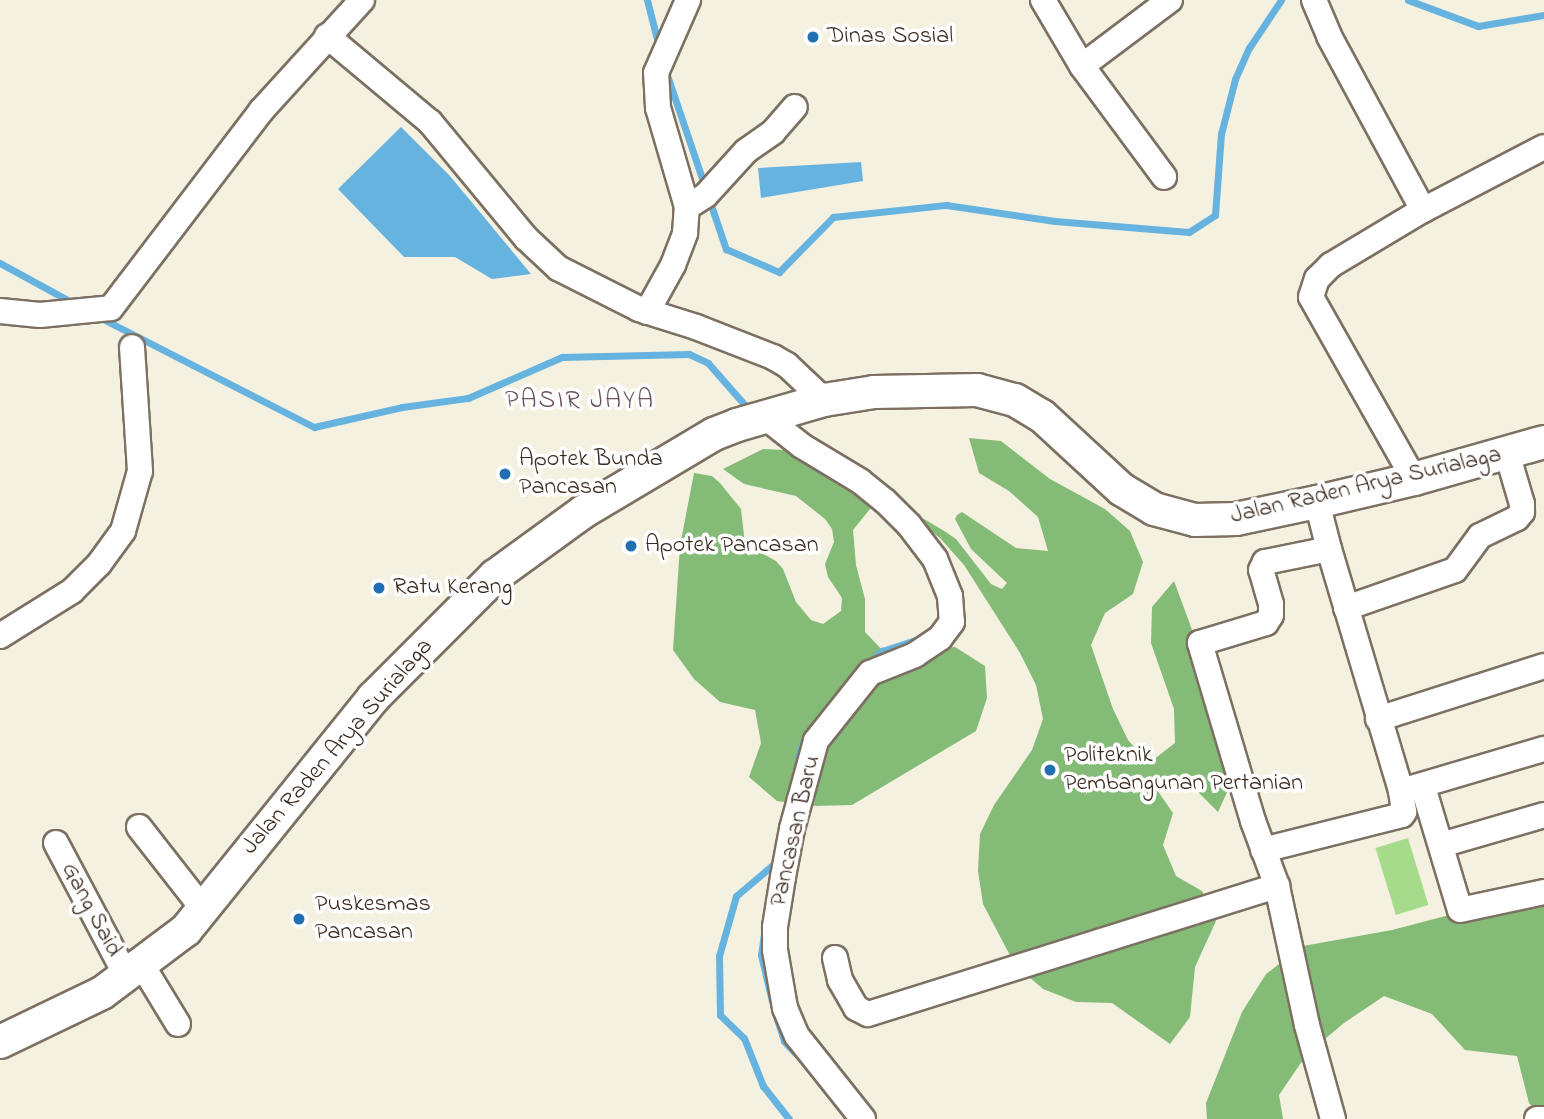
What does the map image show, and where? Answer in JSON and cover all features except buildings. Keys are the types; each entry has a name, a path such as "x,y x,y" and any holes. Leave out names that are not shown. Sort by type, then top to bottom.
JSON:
{"main road":[{"name":"Jalan Raden Arya Surialaga","path":"0,1042 72,1010 135,971 186,930 373,698 495,576 583,512 739,425 824,400 874,392 936,388 977,390 1015,400 1042,416 1121,489 1154,509 1195,520 1236,519 1317,502 1413,479 1544,442"}],"street":[{"path":"0,311 40,315 111,308 261,111 362,0"},
{"path":"1043,0 1082,66 1164,177"},
{"path":"1082,66 1170,0"},
{"path":"685,4 656,73 657,108 697,201"},
{"path":"1317,6 1329,36 1423,210"},
{"path":"327,36 430,122 543,257 596,290 647,312 696,327 773,357 787,365 824,400"},
{"path":"647,312 677,254 697,201 727,174 746,151 773,132 795,107"},
{"path":"1413,479 1311,297 1317,279 1331,265 1423,210 1544,147"},
{"path":"0,636 72,591 99,564 122,531 140,471 139,422 132,346"},
{"name":"Pancasan Baru","path":"739,425 802,446 860,481 885,501 909,525 935,559 950,596 952,622 940,638 915,654 870,673 816,741 783,877 775,927 775,950 785,1008 797,1036 863,1119"},
{"path":"1346,608 1455,570 1480,536 1517,517 1522,512 1522,504 1507,453"},
{"path":"1317,502 1378,719 1441,845 1460,910 1544,892"},
{"path":"1329,549 1265,562 1262,570 1271,604 1271,615 1266,623 1200,643 1200,654 1277,886 1307,1025 1333,1119"},
{"path":"1378,719 1544,666"},
{"path":"1412,789 1544,749"},
{"path":"1263,850 1402,815 1412,789"},
{"path":"1441,845 1544,815"},
{"path":"139,827 202,909"},
{"name":"Gang Said","path":"56,843 135,971 178,1024"},
{"path":"835,958 840,980 856,1008 868,1014 1277,886"},
{"path":"1537,1119 1544,1119"}],"green space":[{"path":"969,438 1001,441 1050,479 1105,509 1130,531 1143,562 1133,594 1105,613 1091,645 1113,709 1128,740 1149,763 1175,743 1174,709 1151,643 1152,607 1174,581 1198,646 1233,779 1218,812 1191,785 1155,787 1173,813 1163,845 1176,876 1202,891 1216,921 1195,967 1190,1017 1170,1044 1112,1003 1076,1002 1043,989 1015,965 983,904 978,871 980,834 994,805 1032,750 1043,719 1036,685 1020,653 964,565 940,538 911,516 874,504 853,530 856,565 865,599 865,632 887,655 955,647 985,666 987,698 976,731 852,805 816,806 777,801 749,777 761,743 755,710 720,702 694,679 673,650 680,546 694,473 712,476 741,509 745,544 776,561 783,569 796,602 811,620 823,624 841,611 842,598 828,577 825,564 834,542 832,529 825,519 796,496 744,484 723,469 763,449 785,450 907,509 956,539 991,584 1002,589 1007,583 971,549 955,519 957,515 962,512 1016,548 1048,551 1038,517 1009,491 979,473"},
{"path":"1408,838 1428,905 1396,915 1375,848"},
{"path":"1544,900 1544,1119 1529,1103 1517,1056 1465,1050 1432,1014 1384,996 1344,1023 1307,1054 1279,1095 1283,1119 1207,1119 1206,1103 1242,1012 1266,974 1303,946 1392,930 1480,907"}],"water":[{"path":"401,127 450,176 531,274 492,279 455,257 404,257 338,189"},
{"path":"861,162 863,181 761,198 758,168"}],"waterway":[{"path":"647,0 659,47"},
{"path":"667,75 726,249 779,272 833,217 946,205 1055,221 1189,232 1215,215 1221,134 1235,79 1249,48 1281,0"},
{"path":"1408,0 1478,26 1544,15"},
{"path":"0,263 73,303"},
{"path":"99,317 314,427 402,407 468,398 562,357 689,354 708,363 750,411"},
{"path":"869,663 882,651 920,639"},
{"path":"824,712 845,686"},
{"path":"797,764 807,736"},
{"path":"775,863 736,896 719,956 720,1015 744,1038 763,1086 789,1119"},
{"path":"764,934 761,955 772,1001"},
{"path":"776,1016 784,1041 796,1054"}],"place":[{"name":"Dinas Sosial","path":"813,37"},
{"name":"Apotek Bunda Pancasan","path":"505,474"},
{"name":"Apotek Pancasan","path":"631,546"},
{"name":"Ratu Kerang","path":"379,588"},
{"name":"Politeknik Pembangunan Pertanian","path":"1050,770"},
{"name":"Puskesmas Pancasan","path":"299,919"}],"district":[{"name":"PASIR JAYA","path":"580,402"}]}
